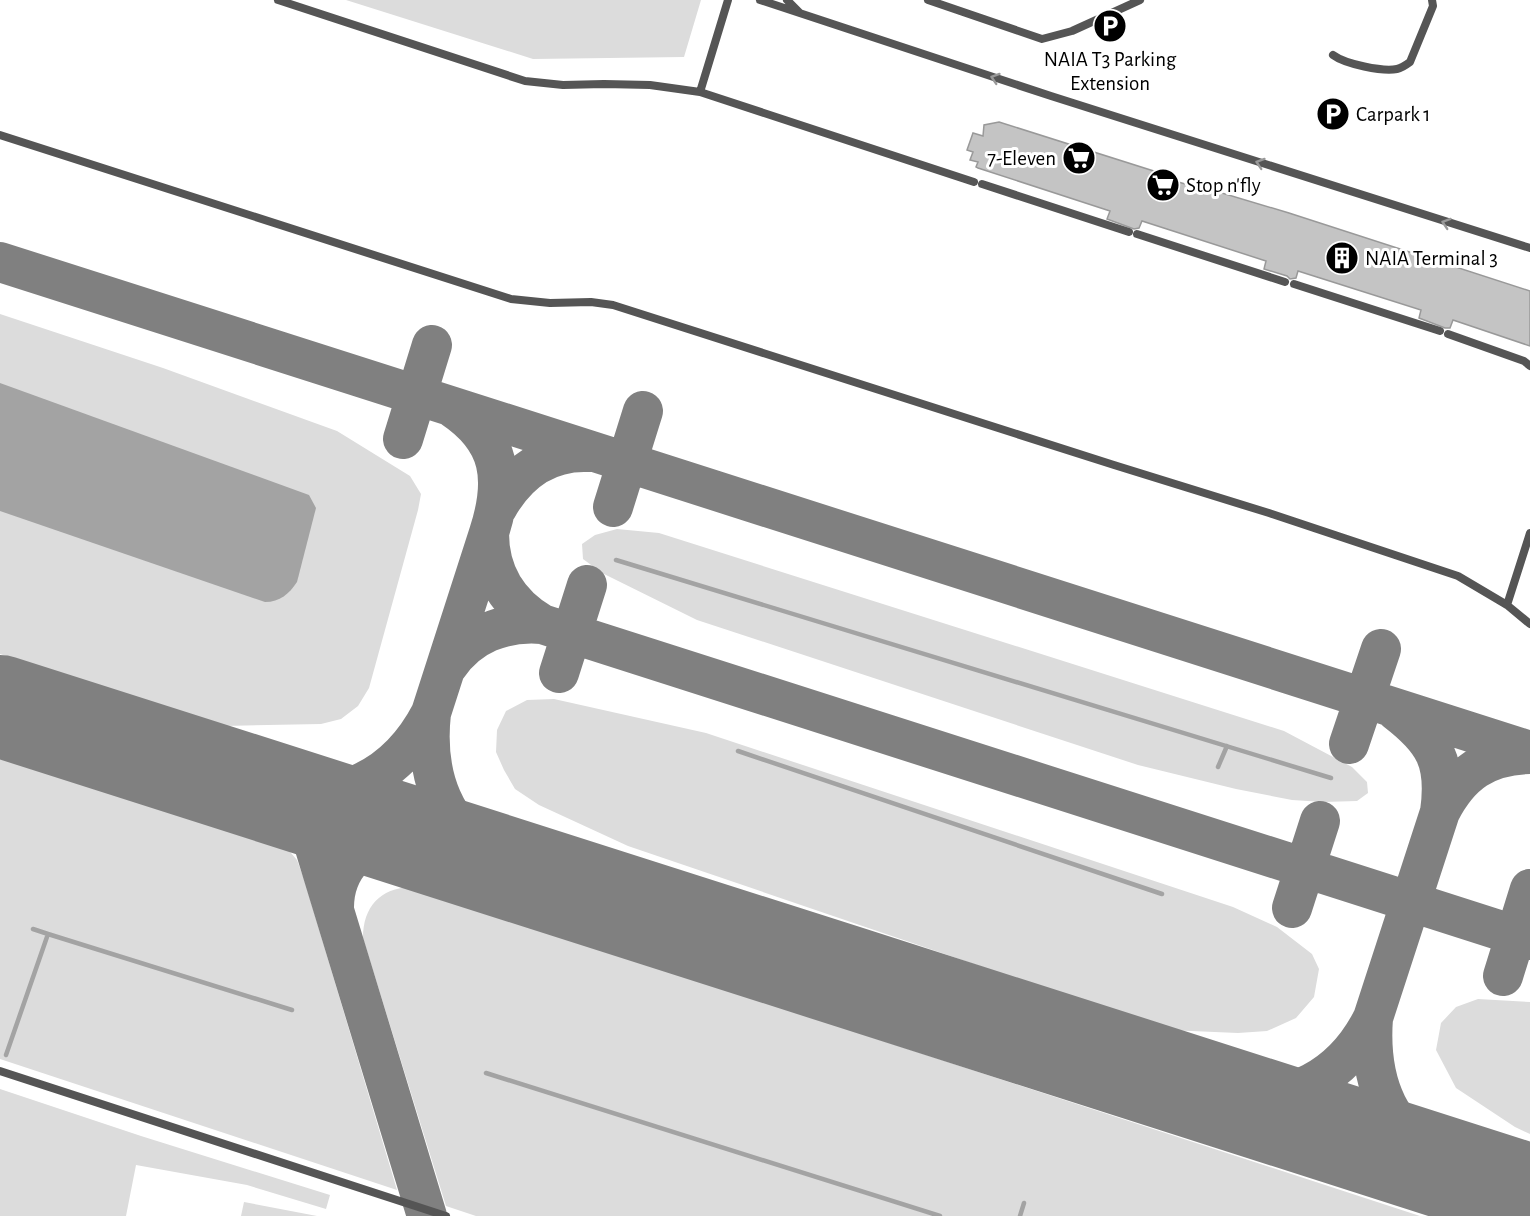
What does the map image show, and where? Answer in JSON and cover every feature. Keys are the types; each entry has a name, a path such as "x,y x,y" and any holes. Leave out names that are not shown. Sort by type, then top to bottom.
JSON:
{"lane":[{"path":"278,0 525,81 563,86 650,85 700,92 974,182"},
{"path":"700,92 728,0"},
{"path":"760,0 1530,248"},
{"path":"786,0 802,15"},
{"path":"928,0 1042,39 1060,36 1140,0"},
{"path":"1333,56 1350,64 1397,69 1405,66 1410,62 1433,6 1432,0"},
{"path":"0,135 511,299 613,305 1269,513 1458,576 1507,605 1530,624"},
{"path":"982,184 1444,333 1524,361 1530,366"},
{"path":"1507,605 1530,534"},
{"path":"0,1071 446,1216"}],"shaded area":[{"path":"346,0 701,0 684,57 533,59"},
{"path":"0,314 163,368 337,431 410,476 421,494 418,510 369,688 358,706 341,719 321,724 223,726 0,654"},
{"path":"0,383 309,495 316,508 297,582 284,596 275,601 265,602 0,511"},
{"path":"617,529 659,533 1284,731 1352,767 1367,782 1368,793 1357,801 1292,800 1138,765 697,620 602,573 583,559 582,544 595,535"},
{"path":"554,699 706,733 1233,907 1277,927 1312,954 1319,969 1314,997 1296,1018 1267,1031 1238,1033 1168,1030 628,846 539,805 515,789 504,770 496,752 497,730 506,711 527,700"},
{"path":"0,756 286,847 297,860 304,879 397,1190 0,1059"},
{"path":"411,887 1420,1216 476,1216 446,1206 363,938 366,917 375,901 390,891"},
{"path":"1478,999 1530,1002 1530,1134 1515,1127 1456,1088 1436,1050 1441,1023 1456,1007"},
{"path":"0,1089 330,1195 326,1209 247,1185 136,1165 126,1216 0,1216"},
{"path":"244,1202 317,1216 241,1216"}],"building":[{"name":"NAIA Terminal 3","path":"999,122 1160,173 1158,176 1289,213 1530,291 1530,346 1453,320 1450,328 1445,328 1419,318 1421,310 1298,271 1296,278 1290,279 1264,269 1266,261 1142,221 1139,228 1134,229 1107,219 1110,211 978,168 976,167 978,162 970,160 973,152 967,150 973,133 983,136 984,125"}],"waterway":[{"path":"616,560 1331,778"},
{"path":"1218,767 1227,746"},
{"path":"738,751 1162,894"},
{"path":"6,1055 48,934 33,929"},
{"path":"48,934 292,1010"},
{"path":"486,1073 940,1216"},
{"path":"1020,1216 1024,1203"}],"taxiway":[{"path":"0,262 1530,751"},
{"path":"403,439 432,345"},
{"path":"251,785 279,792 306,795 332,792 356,785 378,774 398,758 416,738 431,713 489,533 497,496 496,463 490,448 482,434 453,408"},
{"path":"613,507 643,411"},
{"path":"497,508 514,484 535,466 560,455 589,452"},
{"path":"489,533 492,561 503,586 519,607 542,624 1530,940"},
{"path":"559,673 587,585"},
{"path":"447,667 466,646 488,632 514,625 542,624"},
{"path":"1349,744 1381,649"},
{"path":"1224,1097 1271,1096 1312,1083 1346,1057 1361,1039 1373,1018 1440,812 1442,795 1439,766 1429,743 1396,711"},
{"path":"431,713 431,758 442,798 451,817 464,833 479,849 498,863"},
{"path":"1440,812 1456,787 1476,769 1500,758 1530,754"},
{"path":"279,795 296,807 308,825 427,1216"},
{"path":"1292,908 1320,821"},
{"path":"334,910 339,880 354,857 376,842 406,836"},
{"path":"1503,976 1530,889"},
{"path":"1373,1018 1374,1065 1387,1105 1411,1139 1448,1169"}],"runway":[{"path":"0,706 1530,1195"}],"place":[{"name":"NAIA T3 Parking Extension","path":"1110,26"},
{"name":"Carpark 1","path":"1333,114"},
{"name":"7-Eleven","path":"1079,158"},
{"name":"Stop n'fly","path":"1163,185"},
{"name":"NAIA Terminal 3","path":"1342,258"}]}
